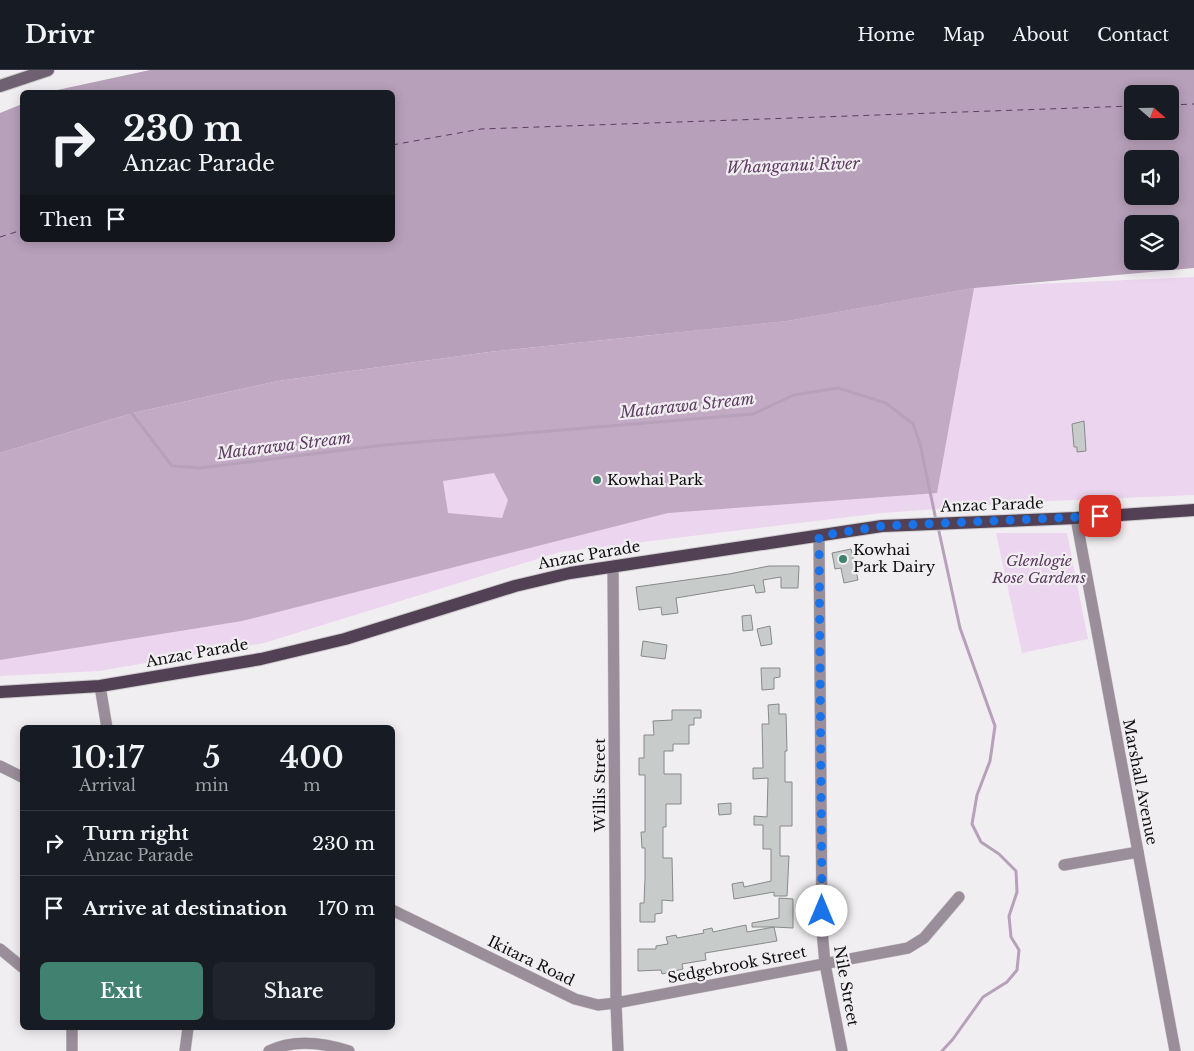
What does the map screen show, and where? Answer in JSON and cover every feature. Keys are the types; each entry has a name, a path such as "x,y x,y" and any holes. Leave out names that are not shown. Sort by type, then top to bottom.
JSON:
{"main road":[{"path":"0,86 48,70"},
{"name":"Anzac Parade","path":"0,692 100,686 312,648 514,586 561,575 613,567 882,526 1076,518 1194,510"}],"street":[{"name":"Marshall Avenue","path":"1076,518 1175,1051"},
{"name":"Nile Street","path":"819,536 822,930 825,964 842,1051"},
{"name":"Willis Street","path":"613,567 616,1003"},
{"path":"100,686 106,725"},
{"path":"0,766 20,776"},
{"path":"1064,866 1138,852"},
{"name":"Sedgebrook Street","path":"616,1003 913,946 924,938 959,896"},
{"name":"Ikitara Road","path":"395,911 575,999 598,1004 616,1003"},
{"path":"0,949 20,964"},
{"path":"616,1003 618,1051"},
{"path":"72,1030 72,1051"},
{"path":"185,1051 188,1030"},
{"path":"269,1051 279,1046 305,1044 327,1045 349,1051"}],"green space":[{"name":"Kowhai Park","path":"1194,277 1194,495 1050,501 882,513 560,552 264,643 99,671 0,676 0,464 127,428 927,289"},
{"name":"Glenlogie Rose Gardens","path":"996,533 1067,533 1088,639 1022,653"}],"shaded area":[{"name":"Kowhai Park","path":"974,288 937,493 668,513 242,621 0,660 0,453 133,413 278,381 489,352 787,321","holes":["494,473 508,500 502,518 448,513 443,481"]}],"water":[{"name":"Whanganui River","path":"150,70 1194,70 1194,268 1179,269 1179,215 1124,215 1124,270 1172,270 974,288 787,321 489,352 278,381 133,413 0,453 0,113 20,105 20,242 395,242 395,90 57,90"}],"building":[{"path":"1084,421 1086,451 1077,452 1077,447 1074,447 1072,424"},
{"path":"851,549 858,580 844,583 841,568 835,569 832,553"},
{"path":"769,566 799,566 798,588 781,588 781,577 763,580 765,592 756,593 754,585 676,598 678,613 662,615 661,607 639,610 636,587 729,574"},
{"path":"751,615 753,630 743,631 742,616"},
{"path":"770,626 772,644 761,646 757,629"},
{"path":"643,641 667,645 665,659 641,656"},
{"path":"761,668 780,668 780,677 774,678 774,689 762,690"},
{"path":"779,704 779,714 786,714 787,751 785,751 785,782 792,782 792,826 780,826 780,856 789,856 787,896 774,896 774,892 734,899 732,884 743,882 744,887 771,881 771,849 763,849 763,825 754,825 754,816 767,817 768,778 753,779 753,768 763,768 762,724 769,724 768,705"},
{"path":"672,710 701,710 701,718 694,718 694,725 689,725 689,744 673,744 673,751 664,751 664,774 681,774 681,804 666,804 666,827 663,827 663,858 672,858 673,901 662,900 662,913 655,914 655,922 640,922 640,903 644,903 645,878 645,848 642,848 641,832 645,832 645,775 639,775 639,758 644,758 644,735 654,735 653,721 672,720"},
{"path":"731,803 731,814 719,815 718,804"},
{"path":"779,898 793,899 793,928 752,927 752,923 779,918"},
{"path":"746,925 747,932 774,927 777,941 705,953 706,960 682,964 683,969 662,974 661,970 638,971 638,949 656,949 656,946 668,944 666,937 676,935 677,938 704,933 703,930 712,928 713,932"}],"waterway":[{"name":"Matarawa Stream","path":"130,411 172,466 200,468 384,445 753,414 794,395 838,388 886,403 913,424 920,444 936,520"},
{"name":"Matarawa Stream","path":"938,527 960,628 995,726 990,761 977,795 972,824 981,842 999,854 1016,871 1017,892 1009,916 1011,937 1019,950 1017,970 1007,982 983,997 953,1039 942,1051"}],"ferry route":[{"path":"1179,105 1194,104"},
{"path":"395,144 481,129 1124,106"},
{"path":"0,237 20,231"}],"place":[{"name":"Kowhai Park","path":"597,480"},
{"name":"Kowhai Park Dairy","path":"843,559"}],"route":[{"path":"822,911 819,536 882,526 1100,516"}]}
